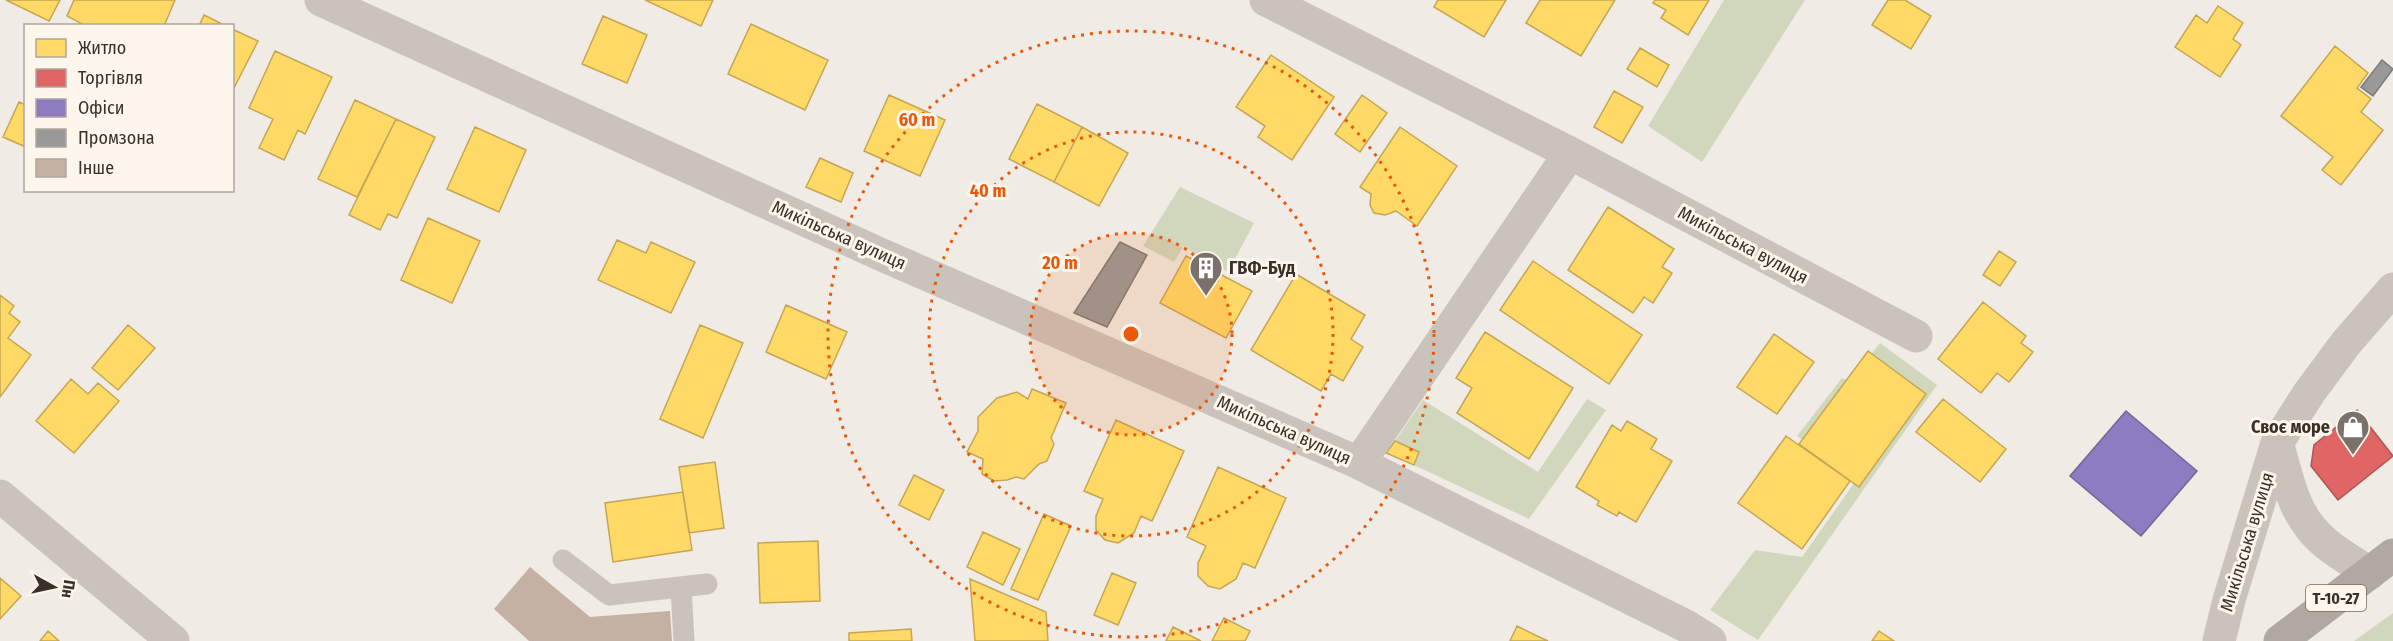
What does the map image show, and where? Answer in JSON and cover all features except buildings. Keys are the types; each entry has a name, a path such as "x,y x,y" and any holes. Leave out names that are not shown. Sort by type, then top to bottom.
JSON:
{"highway":[{"name":"Т-10-27","path":"2280,641 2381,564"}],"street":[{"name":"Микільська вулиця","path":"321,0 891,259 1359,463 1686,626 1710,641"},
{"name":"Микільська вулиця","path":"1266,0 1570,153 1916,336"},
{"name":"Микільська вулиця","path":"1359,463 1570,153"},
{"name":"Микільська вулиця","path":"2219,641 2229,600 2277,443 2309,393 2346,344 2393,290"},
{"name":"Микільська вулиця","path":"2277,443 2297,506 2310,527 2328,545 2381,564"},
{"path":"0,496 173,641"}],"lane":[{"path":"563,560 609,595 707,584"},
{"path":"681,587 684,641"}],"green space":[{"path":"1724,0 1805,0 1702,162 1648,126"},
{"path":"1180,187 1254,223 1228,272 1183,247 1174,262 1143,246"},
{"path":"1880,343 1937,385 1758,640 1710,610 1755,550 1802,557 1857,479 1797,436 1842,378 1850,382"},
{"path":"1587,399 1606,410 1529,519 1414,465 1419,452 1395,441 1423,400 1538,472"},
{"path":"2393,613 2393,641 2354,641"}],"place":[{"name":"ГВФ-Буд","path":"1206,297"},
{"name":"Своє море","path":"2353,456"}]}
